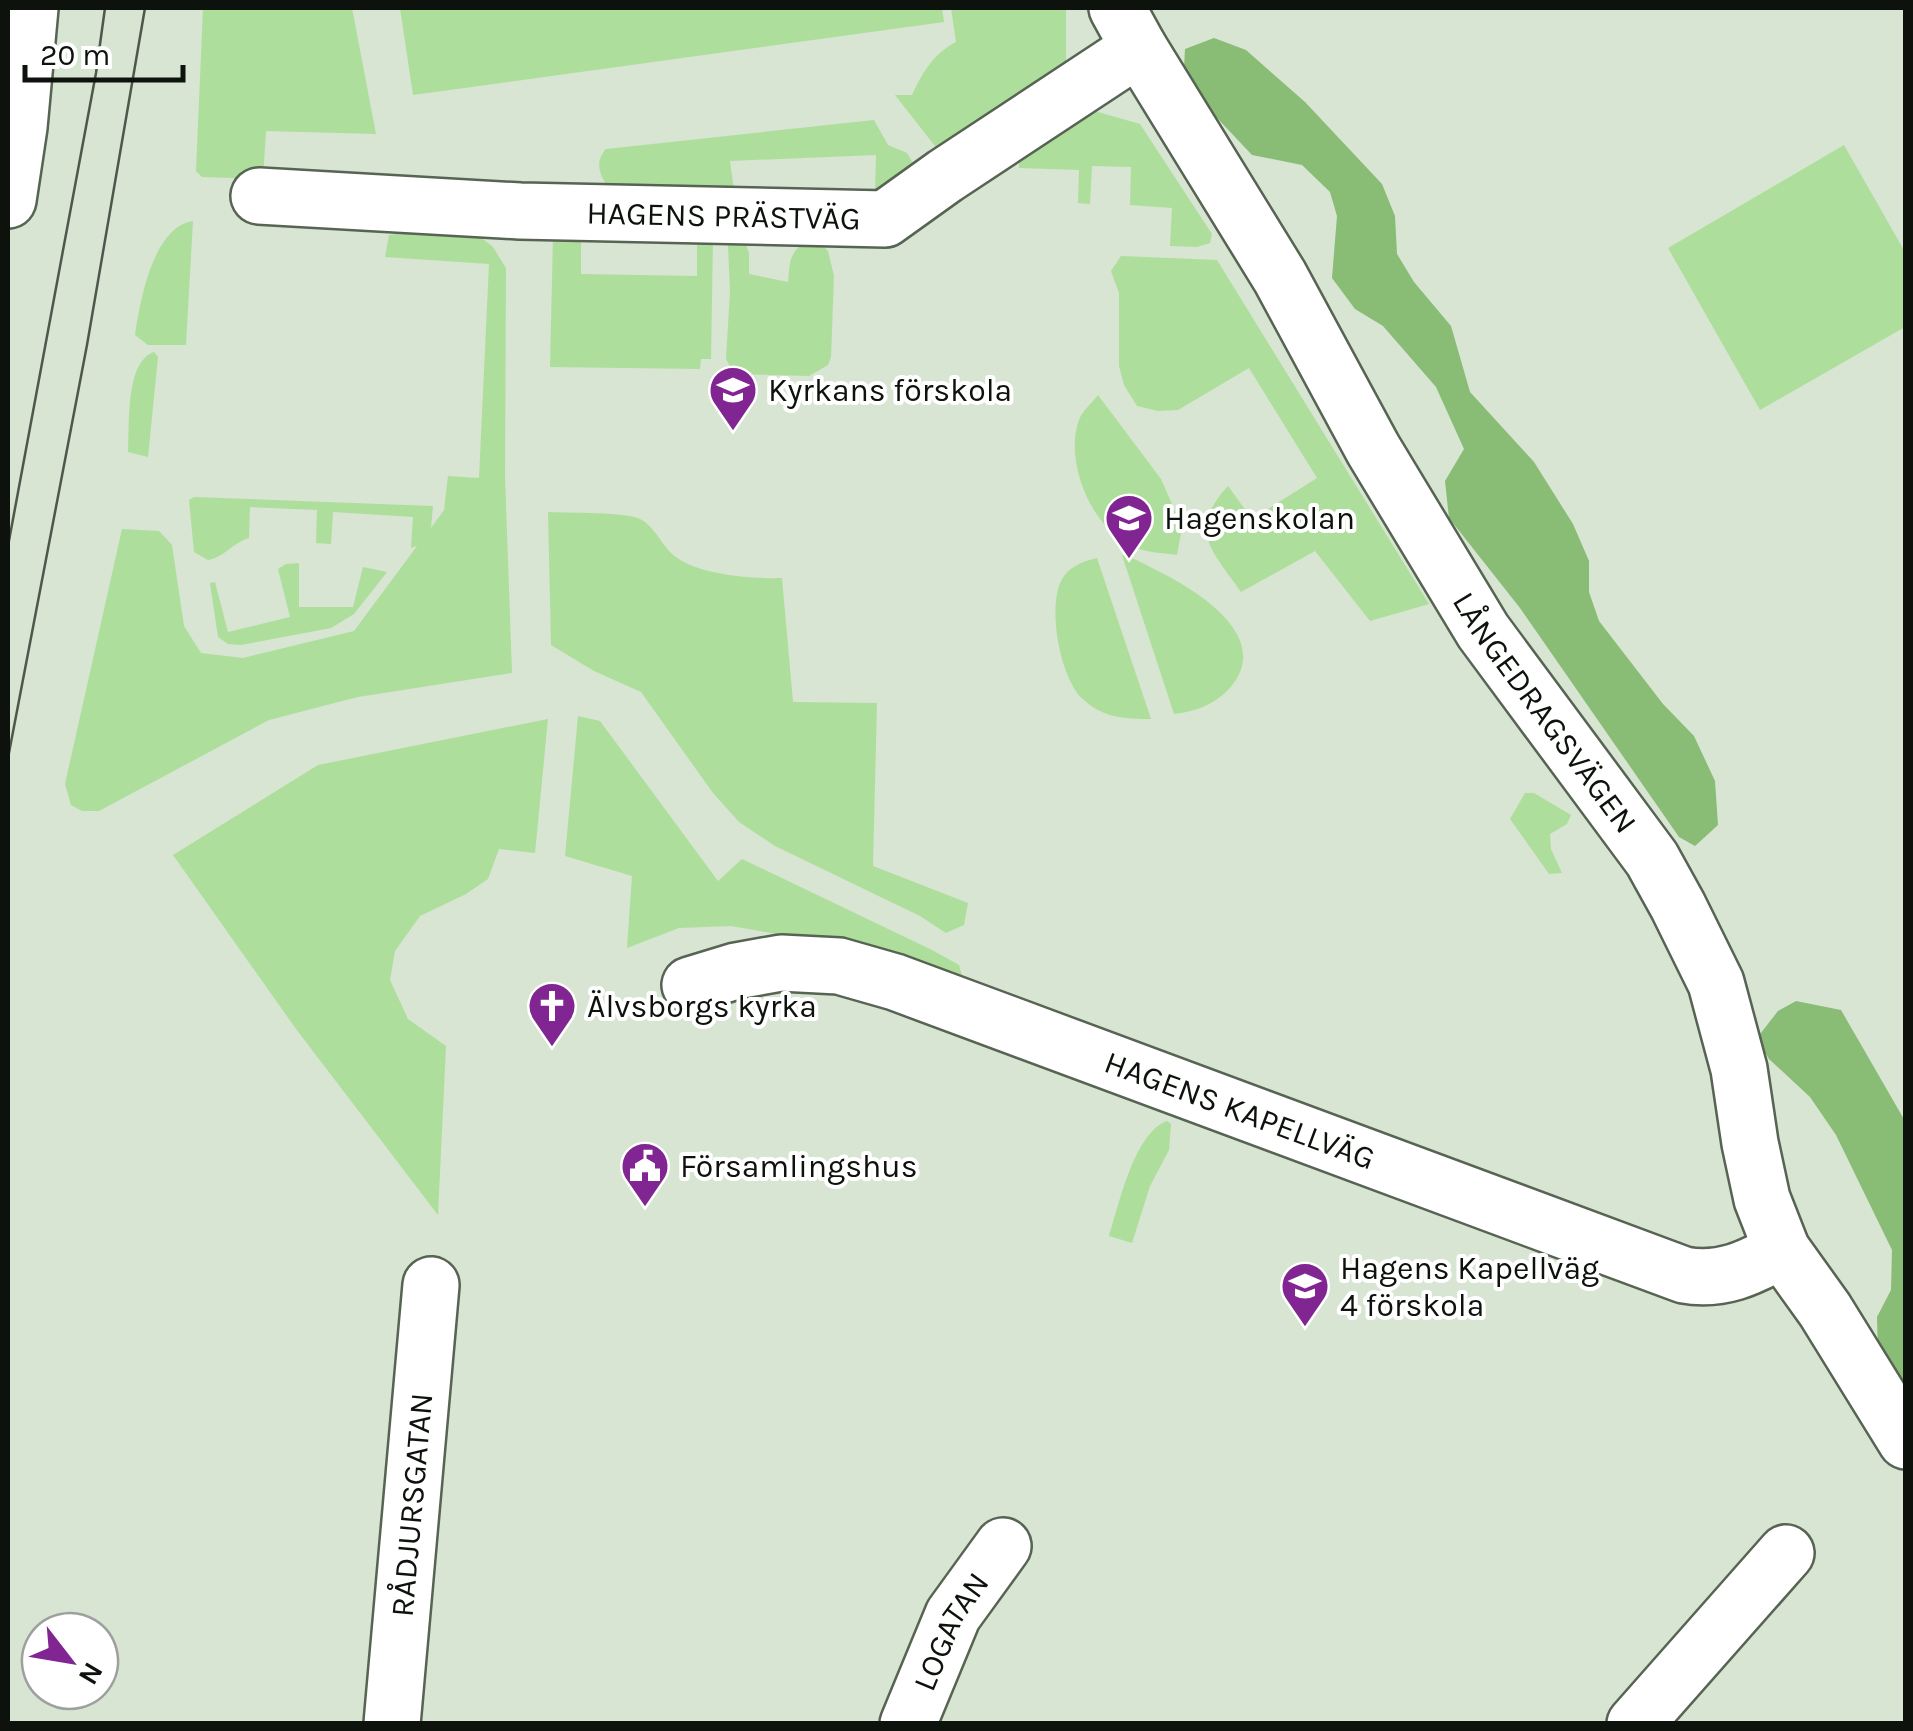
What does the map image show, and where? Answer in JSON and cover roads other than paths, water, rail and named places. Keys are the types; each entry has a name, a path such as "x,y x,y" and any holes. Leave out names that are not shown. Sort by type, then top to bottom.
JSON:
{"street":[{"path":"8,200 30,8"},
{"name":"HAGENS PRÄSTVÄG","path":"259,196 520,210 885,219 945,176 1128,28"},
{"name":"LÅNGEDRAGSVÄGEN","path":"1128,28 1280,276 1373,449 1484,631 1652,860 1678,906 1716,983 1740,1069 1762,1199 1782,1250 1825,1310 1906,1441"},
{"name":"HAGENS KAPELLVÄG","path":"690,985 781,963 840,966 994,1017 1684,1275 1704,1279 1724,1276 1754,1267 1782,1250"},
{"name":"RÅDJURSGATAN","path":"392,1724 431,1285"},
{"name":"LOGATAN","path":"908,1724 953,1615 1004,1546"},
{"path":"1635,1724 1786,1553"}],"tram line":[{"path":"8,546 105,8"},
{"path":"8,758 87,345 145,8"}],"place":[{"name":"Kyrkans förskola","path":"733,432"},
{"name":"Hagenskolan","path":"1129,560"},
{"name":"Älvsborgs kyrka","path":"552,1048"},
{"name":"Församlingshus","path":"645,1208"},
{"name":"Hagens Kapellväg 4 förskola","path":"1305,1328"}]}
